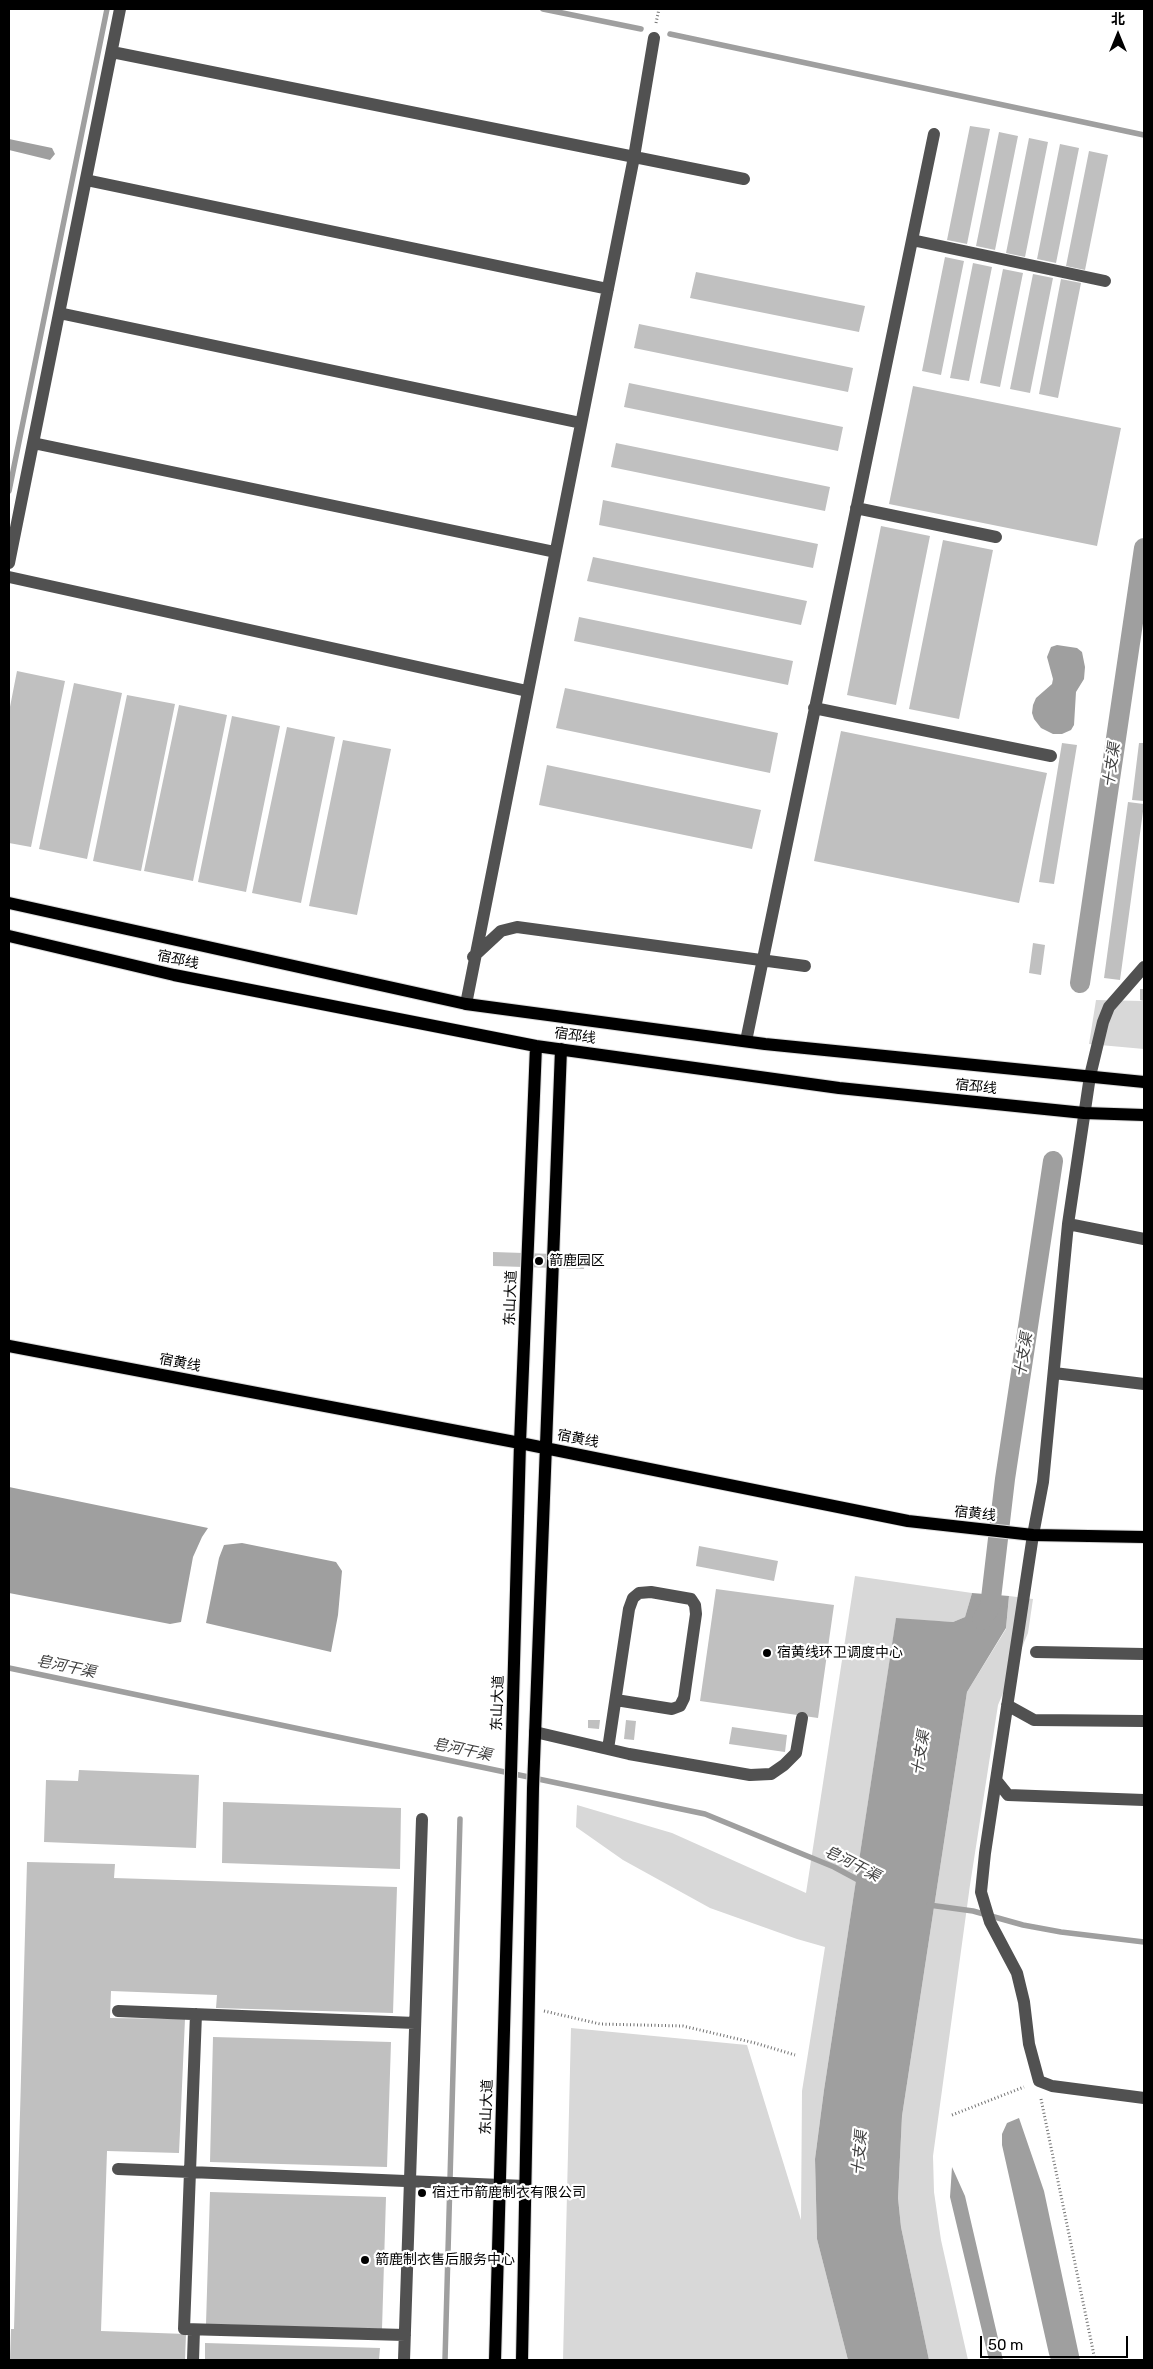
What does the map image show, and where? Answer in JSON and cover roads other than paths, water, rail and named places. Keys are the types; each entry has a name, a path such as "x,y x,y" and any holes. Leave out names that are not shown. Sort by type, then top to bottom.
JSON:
{"main road":[{"name":"宿邳线","path":"9,903 466,1004 746,1041 1144,1082"},
{"name":"宿邳线","path":"9,936 174,975 536,1046 839,1088 1084,1113 1144,1115"},
{"name":"东山大道","path":"495,2360 520,1442 536,1046"},
{"path":"522,2360 533,1788 561,1049"},
{"name":"宿黄线","path":"9,1346 520,1442 908,1521 1027,1534 1144,1537"}],"street":[{"path":"9,563 120,9"},
{"path":"466,1004 473,957 634,157 654,38"},
{"path":"112,52 744,180"},
{"path":"746,1041 934,134"},
{"path":"86,180 608,289"},
{"path":"912,240 1104,282"},
{"path":"59,312 581,423"},
{"path":"33,443 555,552"},
{"path":"856,508 996,537"},
{"path":"9,577 527,691"},
{"path":"814,708 1051,756"},
{"path":"473,957 501,932 517,926 805,966"},
{"path":"1144,967 1109,1007 1103,1022 1090,1076 1068,1224 1043,1482 1027,1534 1007,1705 982,1873 981,1892 990,1922 1017,1973 1024,2002 1029,2044 1039,2081 1052,2086 1144,2098"},
{"path":"1068,1224 1144,1239"},
{"path":"1054,1373 1144,1384"},
{"path":"608,1749 616,1700 633,1598 639,1592 651,1592 691,1599 695,1605 696,1614 684,1698 680,1706 672,1709 616,1700"},
{"path":"1036,1652 1144,1654"},
{"path":"1007,1705 1034,1720 1144,1721"},
{"path":"535,1732 608,1749 750,1775 771,1774 796,1753 802,1718"},
{"path":"996,1780 1008,1795 1144,1800"},
{"path":"404,2360 422,1819"},
{"path":"118,2011 415,2023"},
{"path":"196,2014 184,2330 405,2335"},
{"path":"118,2169 525,2186"},
{"path":"193,2360 194,2330"}],"water":[{"path":"9,139 52,148 55,154 50,160 9,150"},
{"path":"1057,645 1077,648 1082,652 1085,667 1084,679 1076,692 1074,725 1071,730 1062,734 1053,734 1041,728 1032,713 1036,698 1052,684 1053,679 1047,657 1051,647"},
{"path":"9,1487 208,1528 193,1557 181,1622 170,1624 9,1593"},
{"path":"242,1543 336,1562 342,1571 338,1615 331,1652 206,1623 219,1558 224,1545"},
{"path":"972,1593 1009,1596 1006,1628 967,1692 902,2116 898,2198 901,2227 929,2360 848,2360 817,2239 815,2159 896,1618 953,1622 965,1617"},
{"path":"1019,2118 1044,2191 1080,2360 1051,2360 1049,2354 1002,2145 1002,2134 1007,2123"},
{"path":"952,2167 965,2196 1003,2360 989,2360 950,2197"}],"waterway":[{"path":"9,491 107,9"},
{"path":"543,9 641,29"},
{"path":"670,34 1144,135"},
{"name":"十支渠","path":"1080,983 1144,548"},
{"name":"十支渠","path":"982,1620 990,1607 1005,1479 1053,1161"},
{"name":"皂河干渠","path":"9,1668 705,1814 834,1867 862,1882"},
{"path":"445,2360 460,1819"},
{"path":"929,1905 973,1911 1023,1925 1061,1932 1144,1942"}],"place":[{"name":"箭鹿园区","path":"539,1261"},
{"name":"宿黄线环卫调度中心","path":"767,1653"},
{"name":"宿迁市箭鹿制衣有限公司","path":"422,2193"},
{"name":"箭鹿制衣售后服务中心","path":"365,2260"}]}
